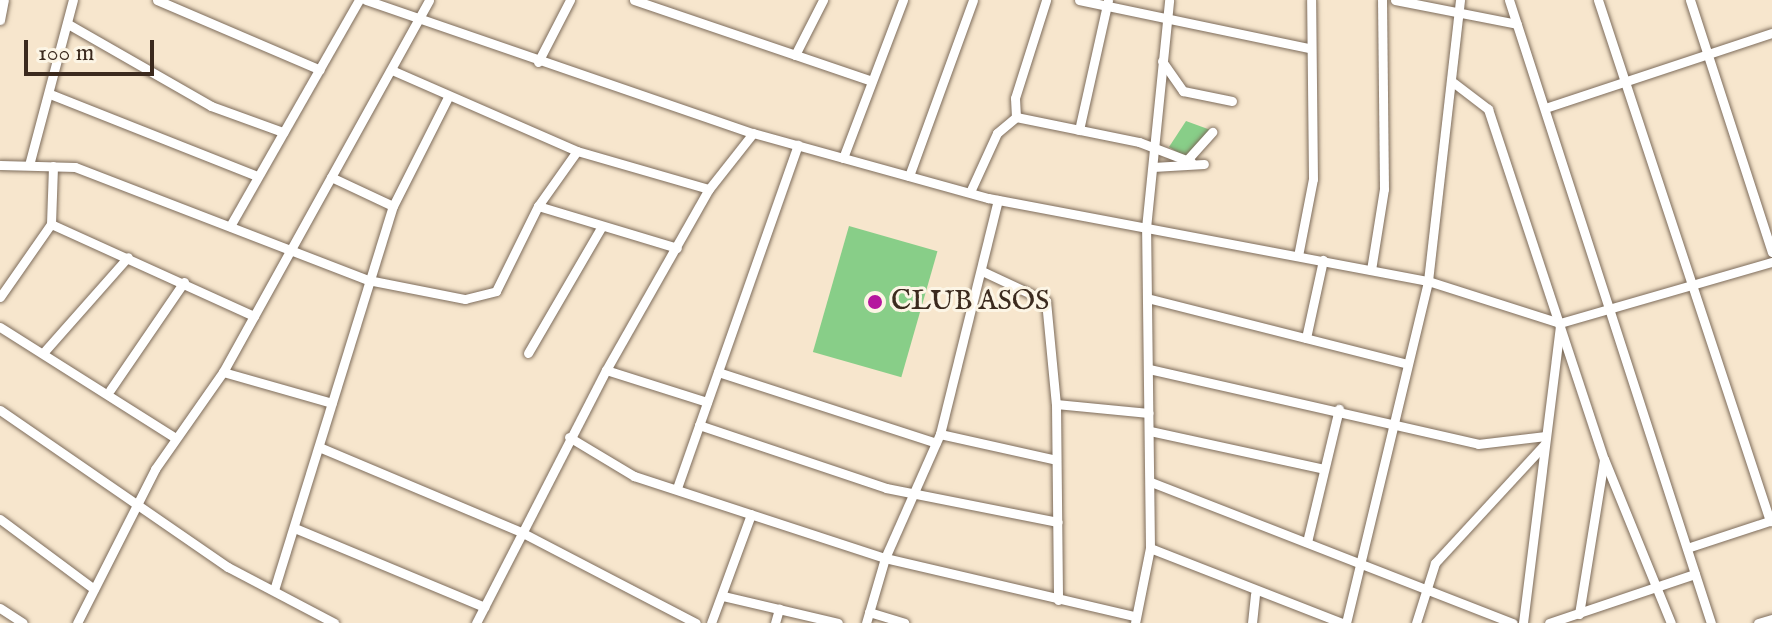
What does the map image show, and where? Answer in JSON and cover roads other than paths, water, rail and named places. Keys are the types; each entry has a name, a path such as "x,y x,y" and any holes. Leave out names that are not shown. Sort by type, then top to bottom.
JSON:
{"street":[{"path":"0,20 4,0"},
{"path":"29,165 73,0"},
{"path":"157,0 320,70"},
{"path":"230,226 255,175 359,0"},
{"path":"366,0 538,62 753,133 909,176 998,200 1428,281 1560,323 1610,312 1772,262"},
{"path":"77,623 174,437 223,372 331,177 394,71 429,0"},
{"path":"538,62 570,0"},
{"path":"634,0 872,81"},
{"path":"795,55 823,0"},
{"path":"843,158 903,0"},
{"path":"909,176 973,0"},
{"path":"1016,117 1015,98 1046,0"},
{"path":"1079,0 1107,3 1309,48"},
{"path":"569,437 634,476 885,558 1134,620 1150,548 1146,228 1169,0"},
{"path":"1298,256 1313,179 1309,48 1311,0"},
{"path":"1371,270 1384,189 1382,0"},
{"path":"1395,0 1517,24"},
{"path":"1150,548 1255,594 1344,623 1428,281 1454,83 1460,0"},
{"path":"1509,0 1711,623"},
{"path":"1598,0 1771,521 1687,548"},
{"path":"1690,0 1772,252"},
{"path":"1079,130 1107,3"},
{"path":"68,24 211,106 283,132"},
{"path":"1545,108 1772,33"},
{"path":"1162,61 1183,91 1232,101"},
{"path":"394,71 577,151 709,189"},
{"path":"1454,83 1488,109 1604,459 1659,587 1671,623"},
{"path":"50,94 255,175"},
{"path":"274,590 297,529 368,280 393,206 448,97"},
{"path":"970,192 997,133 1016,117"},
{"path":"1016,117 1155,147 1204,164"},
{"path":"1153,167 1189,161 1212,132"},
{"path":"476,623 606,370 709,189 753,133"},
{"path":"677,488 798,145"},
{"path":"0,165 53,166 98,174 368,280 484,298 504,279 538,206 577,151"},
{"path":"0,297 51,224 53,166"},
{"path":"331,177 393,206"},
{"path":"866,623 885,558 938,438 998,200"},
{"path":"538,206 677,248"},
{"path":"51,224 254,316"},
{"path":"528,353 602,226"},
{"path":"43,353 128,257"},
{"path":"1306,338 1323,260"},
{"path":"982,271 1045,296 1056,404 1058,600"},
{"path":"110,390 184,282"},
{"path":"1147,298 1407,364"},
{"path":"1523,623 1560,323"},
{"path":"0,327 110,390 174,437"},
{"path":"1149,369 1395,421 1484,445 1545,440"},
{"path":"606,370 707,402"},
{"path":"223,372 332,403"},
{"path":"718,372 938,438 1056,460"},
{"path":"1056,404 1149,413"},
{"path":"1307,542 1339,409"},
{"path":"0,410 139,502 228,567 334,623"},
{"path":"699,425 914,492 1058,522"},
{"path":"1150,431 1324,469"},
{"path":"1416,623 1426,586 1441,555 1545,440"},
{"path":"319,447 521,532 696,623"},
{"path":"1579,614 1604,459"},
{"path":"1151,482 1426,586 1513,623"},
{"path":"711,623 751,514"},
{"path":"0,519 94,589"},
{"path":"297,529 484,607"},
{"path":"1549,623 1695,574"},
{"path":"1252,623 1255,594"},
{"path":"723,596 838,623"},
{"path":"0,608 23,623"},
{"path":"775,623 779,609"},
{"path":"869,612 904,623"},
{"path":"1758,623 1772,619"}],"place":[{"name":"CLUB ASOS","path":"875,302"}]}
